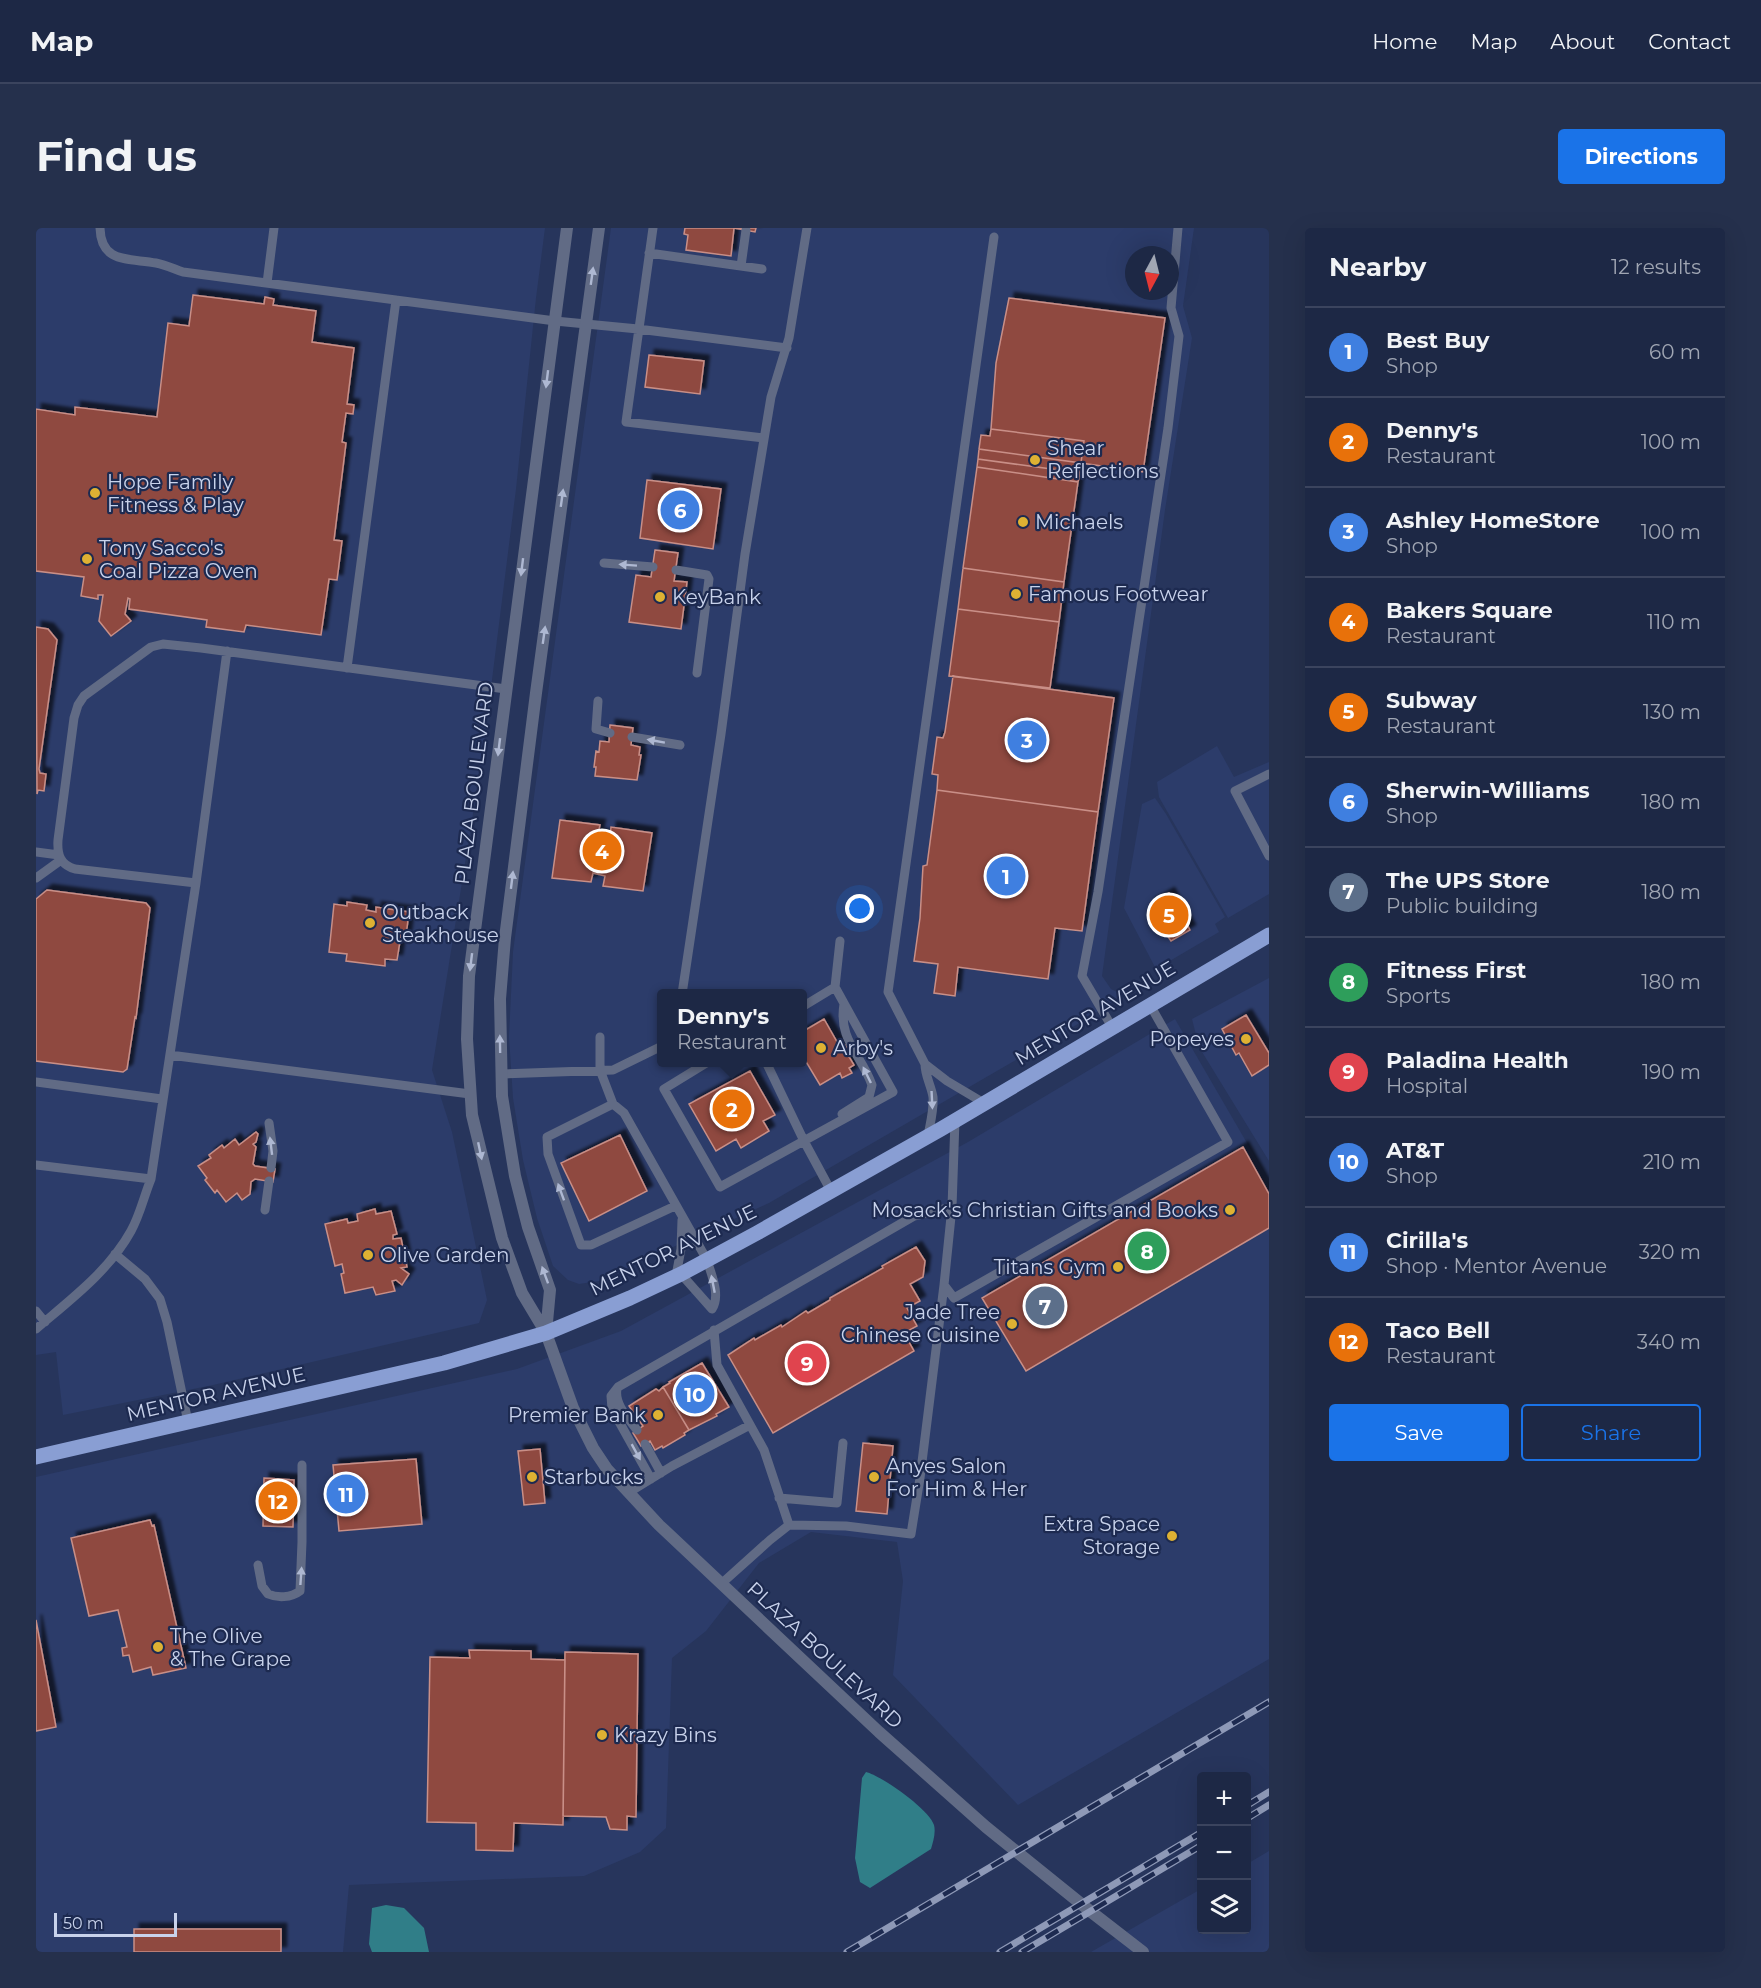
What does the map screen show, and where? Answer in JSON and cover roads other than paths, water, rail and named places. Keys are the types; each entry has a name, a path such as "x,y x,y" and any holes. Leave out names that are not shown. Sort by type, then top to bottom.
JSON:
{"main road":[{"name":"MENTOR AVENUE","path":"36,1457 444,1363 546,1333 630,1298 707,1260 928,1136 1269,935"}],"street":[{"name":"PLAZA BOULEVARD","path":"567,228 469,976 467,1039 470,1094 482,1159 501,1238 522,1293 546,1333 573,1408 593,1448 607,1469 628,1493 721,1584 962,1807 1143,1952"},
{"name":"PLAZA BOULEVARD","path":"546,1333 550,1290 528,1227 515,1176 502,1096 500,999 505,938 599,228"}],"lane":[{"path":"100,228 102,244 115,256 166,265 183,272 555,321 787,348"},
{"path":"267,283 274,228"},
{"path":"652,228 626,422 764,438"},
{"path":"683,989 721,734 744,554 771,397 787,348 807,228"},
{"path":"1112,1028 1082,976 1100,880 1168,428 1179,336 1171,308 1178,228"},
{"path":"741,266 746,230"},
{"path":"984,1103 947,1081 925,1064 888,992 994,237"},
{"path":"649,252 762,269"},
{"path":"347,668 396,300"},
{"path":"604,563 652,567"},
{"path":"676,570 707,575 709,579 698,673"},
{"path":"196,883 75,869 67,866 60,857 58,840 75,711 81,700 145,650 158,645 227,651 506,689"},
{"path":"36,1329 85,1287 116,1254 130,1233 151,1179 196,883 227,651"},
{"path":"598,701 596,729 610,733"},
{"path":"632,737 680,745"},
{"path":"1269,774 1235,791 1269,856"},
{"path":"36,852 60,857"},
{"path":"36,878 60,857"},
{"path":"700,1067 664,1089 720,1187 893,1092 835,987 840,941"},
{"path":"807,1004 835,987"},
{"path":"825,1130 836,1118 869,1097 872,1085 844,1031 842,1018 844,1004"},
{"path":"944,1285 954,1298 1228,1142 1150,1005"},
{"path":"600,1037 600,1070 613,1104 624,1113 707,1260 714,1281 716,1298 712,1309 678,1275 682,1218"},
{"path":"501,1074 613,1070 657,1048"},
{"path":"170,1055 470,1094"},
{"path":"925,1064 925,1074 931,1087 933,1100 928,1136"},
{"path":"768,1067 804,1142 831,1191"},
{"path":"36,1082 162,1099"},
{"path":"613,1104 547,1137 548,1154 580,1245 591,1245 675,1206"},
{"path":"721,1584 770,1539 789,1525 846,1526 911,1534 918,1497 944,1285 952,1207 955,1120"},
{"path":"269,1123 273,1151 271,1168"},
{"path":"36,1165 151,1179"},
{"path":"265,1210 269,1181"},
{"path":"651,1479 612,1409 611,1396 618,1387 914,1216 952,1207"},
{"path":"116,1254 145,1280 160,1299 188,1422"},
{"path":"36,1311 45,1322"},
{"path":"714,1330 717,1365 764,1450 789,1525"},
{"path":"618,1387 616,1394 619,1402 637,1430"},
{"path":"628,1493 750,1425"},
{"path":"779,1498 837,1503 843,1443"},
{"path":"645,1444 661,1473"},
{"path":"258,1565 262,1586 268,1594 284,1597 300,1591 302,1465"}],"railway":[{"path":"847,1952 1269,1702"},
{"path":"1251,1803 1269,1792"},
{"path":"1251,1816 1269,1805"},
{"path":"1000,1952 1197,1835"},
{"path":"1022,1952 1197,1848"}],"place":[{"name":"Shear Reflections","path":"1035,460"},
{"name":"Hope Family Fitness & Play","path":"95,493"},
{"name":"Sherwin-Williams","path":"680,510"},
{"name":"Michaels","path":"1023,522"},
{"name":"Tony Sacco's Coal Pizza Oven","path":"87,559"},
{"name":"Famous Footwear","path":"1016,594"},
{"name":"KeyBank","path":"660,597"},
{"name":"Ashley HomeStore","path":"1027,740"},
{"name":"Bakers Square","path":"602,851"},
{"name":"Best Buy","path":"1006,876"},
{"name":"Subway","path":"1169,915"},
{"name":"Outback Steakhouse","path":"370,923"},
{"name":"Popeyes","path":"1246,1039"},
{"name":"Arby's","path":"821,1048"},
{"name":"Denny's","path":"732,1109"},
{"name":"Mosack's Christian Gifts and Books","path":"1230,1210"},
{"name":"Fitness First","path":"1147,1251"},
{"name":"Olive Garden","path":"368,1255"},
{"name":"Titans Gym","path":"1118,1267"},
{"name":"The UPS Store","path":"1045,1306"},
{"name":"Jade Tree Chinese Cuisine","path":"1012,1324"},
{"name":"Paladina Health","path":"807,1363"},
{"name":"AT&T","path":"695,1394"},
{"name":"Premier Bank","path":"658,1415"},
{"name":"Starbucks","path":"532,1477"},
{"name":"Anyes Salon For Him & Her","path":"874,1477"},
{"name":"Cirilla's","path":"346,1494"},
{"name":"Taco Bell","path":"278,1501"},
{"name":"Extra Space Storage","path":"1172,1536"},
{"name":"The Olive & The Grape","path":"158,1647"},
{"name":"Krazy Bins","path":"602,1735"}]}
